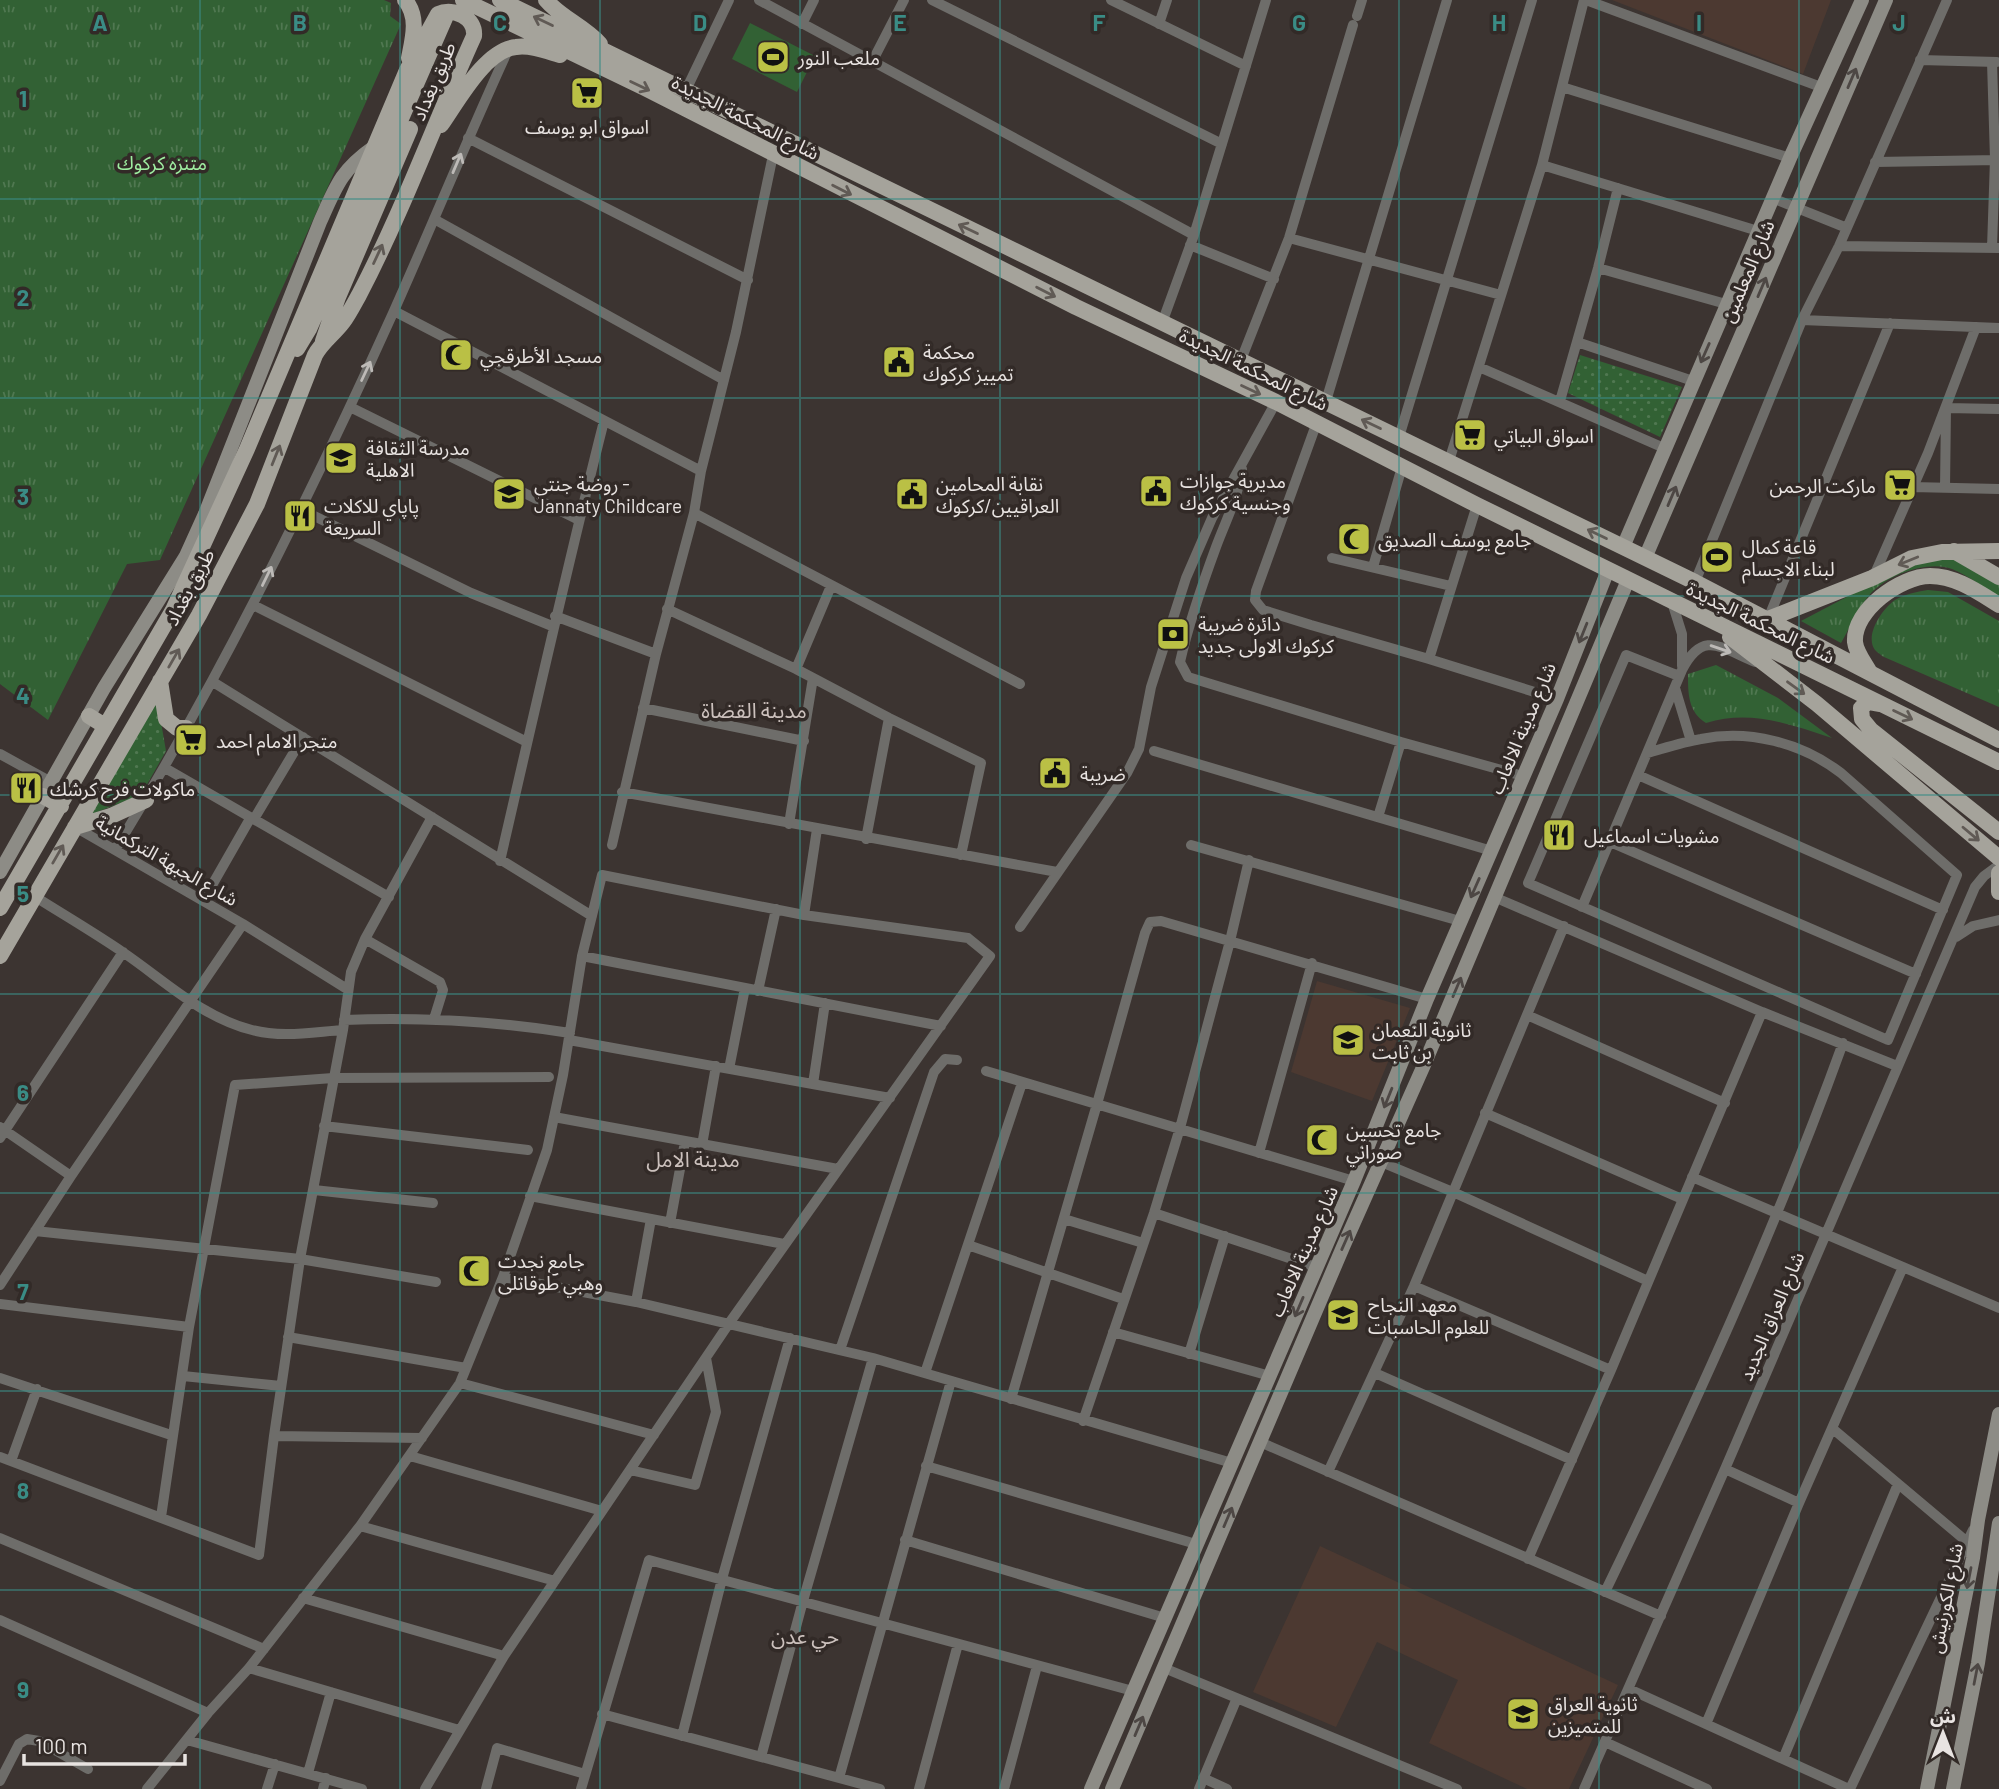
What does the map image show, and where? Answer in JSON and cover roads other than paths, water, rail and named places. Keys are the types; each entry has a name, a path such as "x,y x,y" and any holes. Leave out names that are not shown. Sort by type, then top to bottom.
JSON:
{"main road":[{"path":"405,0 410,6 414,22 407,70"},
{"path":"279,371 296,352 309,329 453,0"},
{"path":"323,344 338,297 464,0"},
{"name":"شارع المحكمة الجديدة","path":"464,0 495,7 602,59 773,155 1999,762"},
{"path":"546,0 557,12 583,28 602,59"},
{"name":"شارع المعلمين","path":"1623,547 1758,230 1862,0"},
{"name":"شارع المعلمين","path":"1645,558 1886,0"},
{"name":"طريق بغداد","path":"0,908 173,610 256,428 407,70 439,14 450,11 472,22 474,36 444,101 430,142 360,293 342,323 316,355 257,504 199,615 0,956"},
{"path":"430,142 483,68 497,54 509,48 526,47 602,59"},
{"name":"شارع المحكمة الجديدة","path":"602,59 685,92 1326,401 1695,582 1999,740"},
{"path":"0,873 4,855 47,789 165,585 186,556 340,179 356,159 374,147"},
{"path":"238,428 256,428"},
{"path":"1768,619 1872,578 1912,558 1954,551 1999,551"},
{"path":"1954,551 1999,577"},
{"name":"شارع مدينة الالعاب","path":"1090,1789 1354,1181 1427,999 1557,699 1608,570"},
{"path":"1871,673 1855,644 1857,628 1868,610 1894,587 1922,577 1945,578 1963,584 1999,605"},
{"name":"شارع مدينة الالعاب","path":"1112,1789 1424,1065 1629,580"},
{"path":"1703,616 1817,704 1999,858"},
{"path":"160,681 166,719 177,728 186,729"},
{"path":"1879,704 1868,702 1861,708 1862,719 1871,730 1999,832"},
{"path":"89,716 105,726"},
{"path":"47,789 61,806"},
{"path":"75,827 111,816 146,800"},
{"path":"1999,873 1999,892"},
{"path":"1403,1059 1424,1065"},
{"name":"شارع الكورنيش","path":"1927,1789 1971,1545 1999,1414"},
{"name":"شارع الكورنيش","path":"1953,1789 1978,1663 1999,1524"},
{"path":"1108,1749 1126,1757"}],"street":[{"path":"685,92 729,0"},
{"path":"759,0 1192,240 1274,279"},
{"path":"802,24 814,0"},
{"path":"872,62 905,0"},
{"path":"932,0 1223,144"},
{"path":"1111,0 1246,66"},
{"path":"1159,24 1167,0"},
{"path":"1162,323 1223,144 1266,0"},
{"path":"1241,360 1289,238 1362,0"},
{"path":"1326,401 1447,0"},
{"path":"1399,437 1532,0"},
{"path":"1449,461 1542,165 1585,0 1821,87"},
{"path":"1695,582 1802,320 1839,246 1947,0"},
{"path":"116,850 165,768 253,605 350,407 509,48"},
{"path":"1839,246 1995,248 1996,62 1920,60"},
{"path":"1562,87 1790,158"},
{"path":"468,138 748,280"},
{"path":"612,845 622,792 667,609 694,513 701,471 748,280 773,155"},
{"path":"1875,162 1997,160"},
{"path":"1542,165 1758,230"},
{"path":"1560,401 1618,188"},
{"path":"1772,198 1847,228"},
{"path":"434,219 724,380"},
{"path":"1289,238 1501,295"},
{"path":"1598,268 1726,304"},
{"path":"394,311 701,471"},
{"path":"1802,320 1999,328"},
{"path":"1768,619 1890,323"},
{"path":"1872,578 1946,408 1976,327"},
{"path":"1577,342 1693,381"},
{"path":"1479,367 1664,448"},
{"path":"1020,928 1127,774 1139,749 1151,687 1186,578 1212,518 1276,402"},
{"path":"350,407 579,520"},
{"path":"1946,408 1999,410"},
{"path":"1945,488 1946,408"},
{"path":"500,861 554,621 604,421"},
{"path":"1317,422 1261,578 1255,600 1263,610 1557,699"},
{"path":"1242,462 1239,493 1223,527 1188,626 1180,662 1188,677 1524,776"},
{"path":"1373,567 1402,467"},
{"path":"1912,487 1999,489"},
{"path":"1430,659 1477,505"},
{"path":"300,509 471,593 656,654"},
{"path":"694,513 1020,684"},
{"path":"1332,558 1451,586"},
{"path":"796,669 831,586"},
{"path":"1672,602 1682,634 1681,673"},
{"path":"253,605 527,742"},
{"path":"667,609 796,669 981,763 961,855"},
{"path":"1582,907 1681,673 1694,651 1707,645 1720,647 1770,669"},
{"path":"1647,753 1691,741 1735,736 1770,740 1803,750 1828,764 1958,875 1888,1041 1528,883 1626,655 1681,673"},
{"path":"789,824 813,678"},
{"path":"213,682 592,916"},
{"path":"1675,688 1691,741"},
{"path":"643,708 804,741"},
{"path":"866,839 889,718"},
{"path":"203,901 303,737"},
{"path":"1378,817 1401,741"},
{"path":"1154,751 1492,851"},
{"path":"0,754 47,789"},
{"path":"165,768 389,897"},
{"path":"1638,775 1943,909"},
{"path":"622,792 1057,872"},
{"path":"0,1457 259,1555 300,1259 343,1025 347,989 365,939 432,817"},
{"name":"شارع الجبهة التركمانية","path":"75,827 243,924 347,989"},
{"path":"804,915 817,829"},
{"path":"1610,842 1916,974"},
{"path":"1191,845 1460,921"},
{"path":"1083,1421 1180,1128 1249,860"},
{"name":"شارع العراق الجديد","path":"1584,1789 1975,887 1999,865"},
{"path":"147,1789 208,1713 249,1668 360,1526 460,1383 503,1277 547,1150 570,1036 582,957 602,875 804,915 968,938 990,956 730,1322 504,1656 425,1789"},
{"path":"34,896 123,952 191,1002 251,1030 275,1034 343,1025 434,1019 480,1022 570,1036 729,1069 890,1098"},
{"path":"1494,897 1762,1012 1897,1066"},
{"path":"758,990 776,909"},
{"path":"1952,940 1973,926 1999,920"},
{"path":"1011,1399 1150,922 1161,921 1312,963 1427,999"},
{"path":"0,1285 243,924"},
{"path":"1328,1472 1413,1286 1564,926"},
{"path":"365,939 440,982 443,990 434,1019"},
{"path":"71,1176 2,1132 123,952"},
{"path":"582,957 941,1026"},
{"path":"1259,1153 1312,963"},
{"path":"729,1069 745,988"},
{"path":"813,1084 825,1003"},
{"path":"1528,1559 1762,1012"},
{"path":"1527,1014 1725,1103"},
{"path":"1605,1592 1700,1394 1808,1140 1843,1043"},
{"path":"840,1350 934,1072 945,1059 957,1060"},
{"path":"702,1145 716,1066"},
{"path":"986,1071 1354,1181"},
{"path":"161,1517 189,1327 235,1085 333,1078 549,1077"},
{"path":"925,1373 1022,1083"},
{"path":"1485,1113 1682,1199"},
{"path":"554,1117 838,1170"},
{"path":"324,1126 528,1150"},
{"path":"670,1223 685,1142"},
{"path":"1381,1162 1648,1281"},
{"path":"1692,1177 1999,1308"},
{"path":"314,1189 433,1203"},
{"path":"530,1196 784,1244"},
{"path":"1154,1213 1316,1267"},
{"path":"636,1302 651,1219"},
{"path":"1064,1219 1143,1243"},
{"path":"35,1231 300,1259 436,1282"},
{"path":"1189,1354 1225,1236"},
{"path":"968,1245 1123,1299"},
{"path":"1706,1724 1903,1267"},
{"path":"503,1277 730,1322 873,1357 1231,1463"},
{"path":"1413,1286 1611,1370"},
{"path":"0,1304 189,1327"},
{"path":"1113,1332 1270,1376"},
{"path":"288,1337 466,1368"},
{"path":"682,1736 722,1579 790,1338"},
{"path":"761,1757 873,1357"},
{"path":"630,1470 695,1485 716,1412 706,1358"},
{"path":"1375,1373 1572,1460"},
{"path":"183,1376 281,1386"},
{"path":"0,1378 171,1436"},
{"path":"839,1778 951,1381"},
{"path":"460,1383 654,1435"},
{"path":"11,1461 37,1389"},
{"path":"1629,1689 1850,1789 1971,1545 1833,1429"},
{"path":"274,1436 422,1438"},
{"path":"1260,1441 1661,1616"},
{"path":"410,1455 602,1511"},
{"path":"926,1466 1196,1544"},
{"path":"1725,1469 1799,1503"},
{"path":"1783,1759 1898,1484"},
{"path":"360,1526 555,1581"},
{"path":"0,1538 264,1649"},
{"path":"905,1540 1165,1618"},
{"path":"581,1789 649,1560 1133,1691"},
{"path":"303,1598 504,1656"},
{"path":"0,1619 208,1713"},
{"path":"919,1789 958,1644"},
{"path":"1004,1789 1037,1666"},
{"path":"249,1668 459,1730"},
{"path":"1164,1668 1432,1784 1457,1789"},
{"path":"308,1773 331,1692"},
{"path":"1199,1789 1237,1698"},
{"path":"602,1714 880,1789"},
{"path":"0,1781 19,1744 27,1739 39,1741 88,1769"},
{"path":"187,1740 308,1773 324,1784 362,1789"},
{"path":"1605,1742 1688,1785 1707,1789"},
{"path":"486,1789 497,1748 585,1774"},
{"path":"267,1789 275,1765"},
{"path":"1203,1779 1227,1789"}],"place":[{"name":"ملعب النور","path":"773,57"},
{"name":"اسواق ابو يوسف","path":"587,93"},
{"name":"مسجد الأطرقجي","path":"456,355"},
{"name":"محكمة تمييز كركوك","path":"899,362"},
{"name":"اسواق البياتي","path":"1470,435"},
{"name":"مدرسة الثقافة الاهلية","path":"341,458"},
{"name":"ماركت الرحمن","path":"1900,485"},
{"name":"مديرية جوازات وجنسية كركوك","path":"1156,491"},
{"name":"روضة جنتي - Jannaty Childcare","path":"509,494"},
{"name":"نقابة المحامين العراقيين/كركوك","path":"912,494"},
{"name":"پاپاي للاكلات السريعة","path":"300,516"},
{"name":"جامع يوسف الصديق","path":"1354,539"},
{"name":"قاعة كمال لبناء الاجسام","path":"1717,557"},
{"name":"دائرة ضريبة كركوك الاولی جدید","path":"1173,634"},
{"name":"متجر الامام احمد","path":"191,740"},
{"name":"ضريبة","path":"1055,773"},
{"name":"ماكولات فرح كرشك","path":"26,788"},
{"name":"مشويات اسماعيل","path":"1559,835"},
{"name":"ثانوية النعمان بن ثابت","path":"1348,1040"},
{"name":"جامع تحسين صوراني","path":"1322,1140"},
{"name":"جامع نجدت وهبي طوقاتلى","path":"474,1271"},
{"name":"معهد النجاح للعلوم الحاسبات","path":"1343,1315"},
{"name":"ثانوية العراق للمتميزين","path":"1523,1714"}],"district":[{"name":"مدينة القضاة","path":"754,709"},
{"name":"مدينة الامل","path":"693,1158"},
{"name":"حي عدن","path":"805,1635"}],"park label":[{"name":"متنزه كركوك","path":"162,162"}]}
